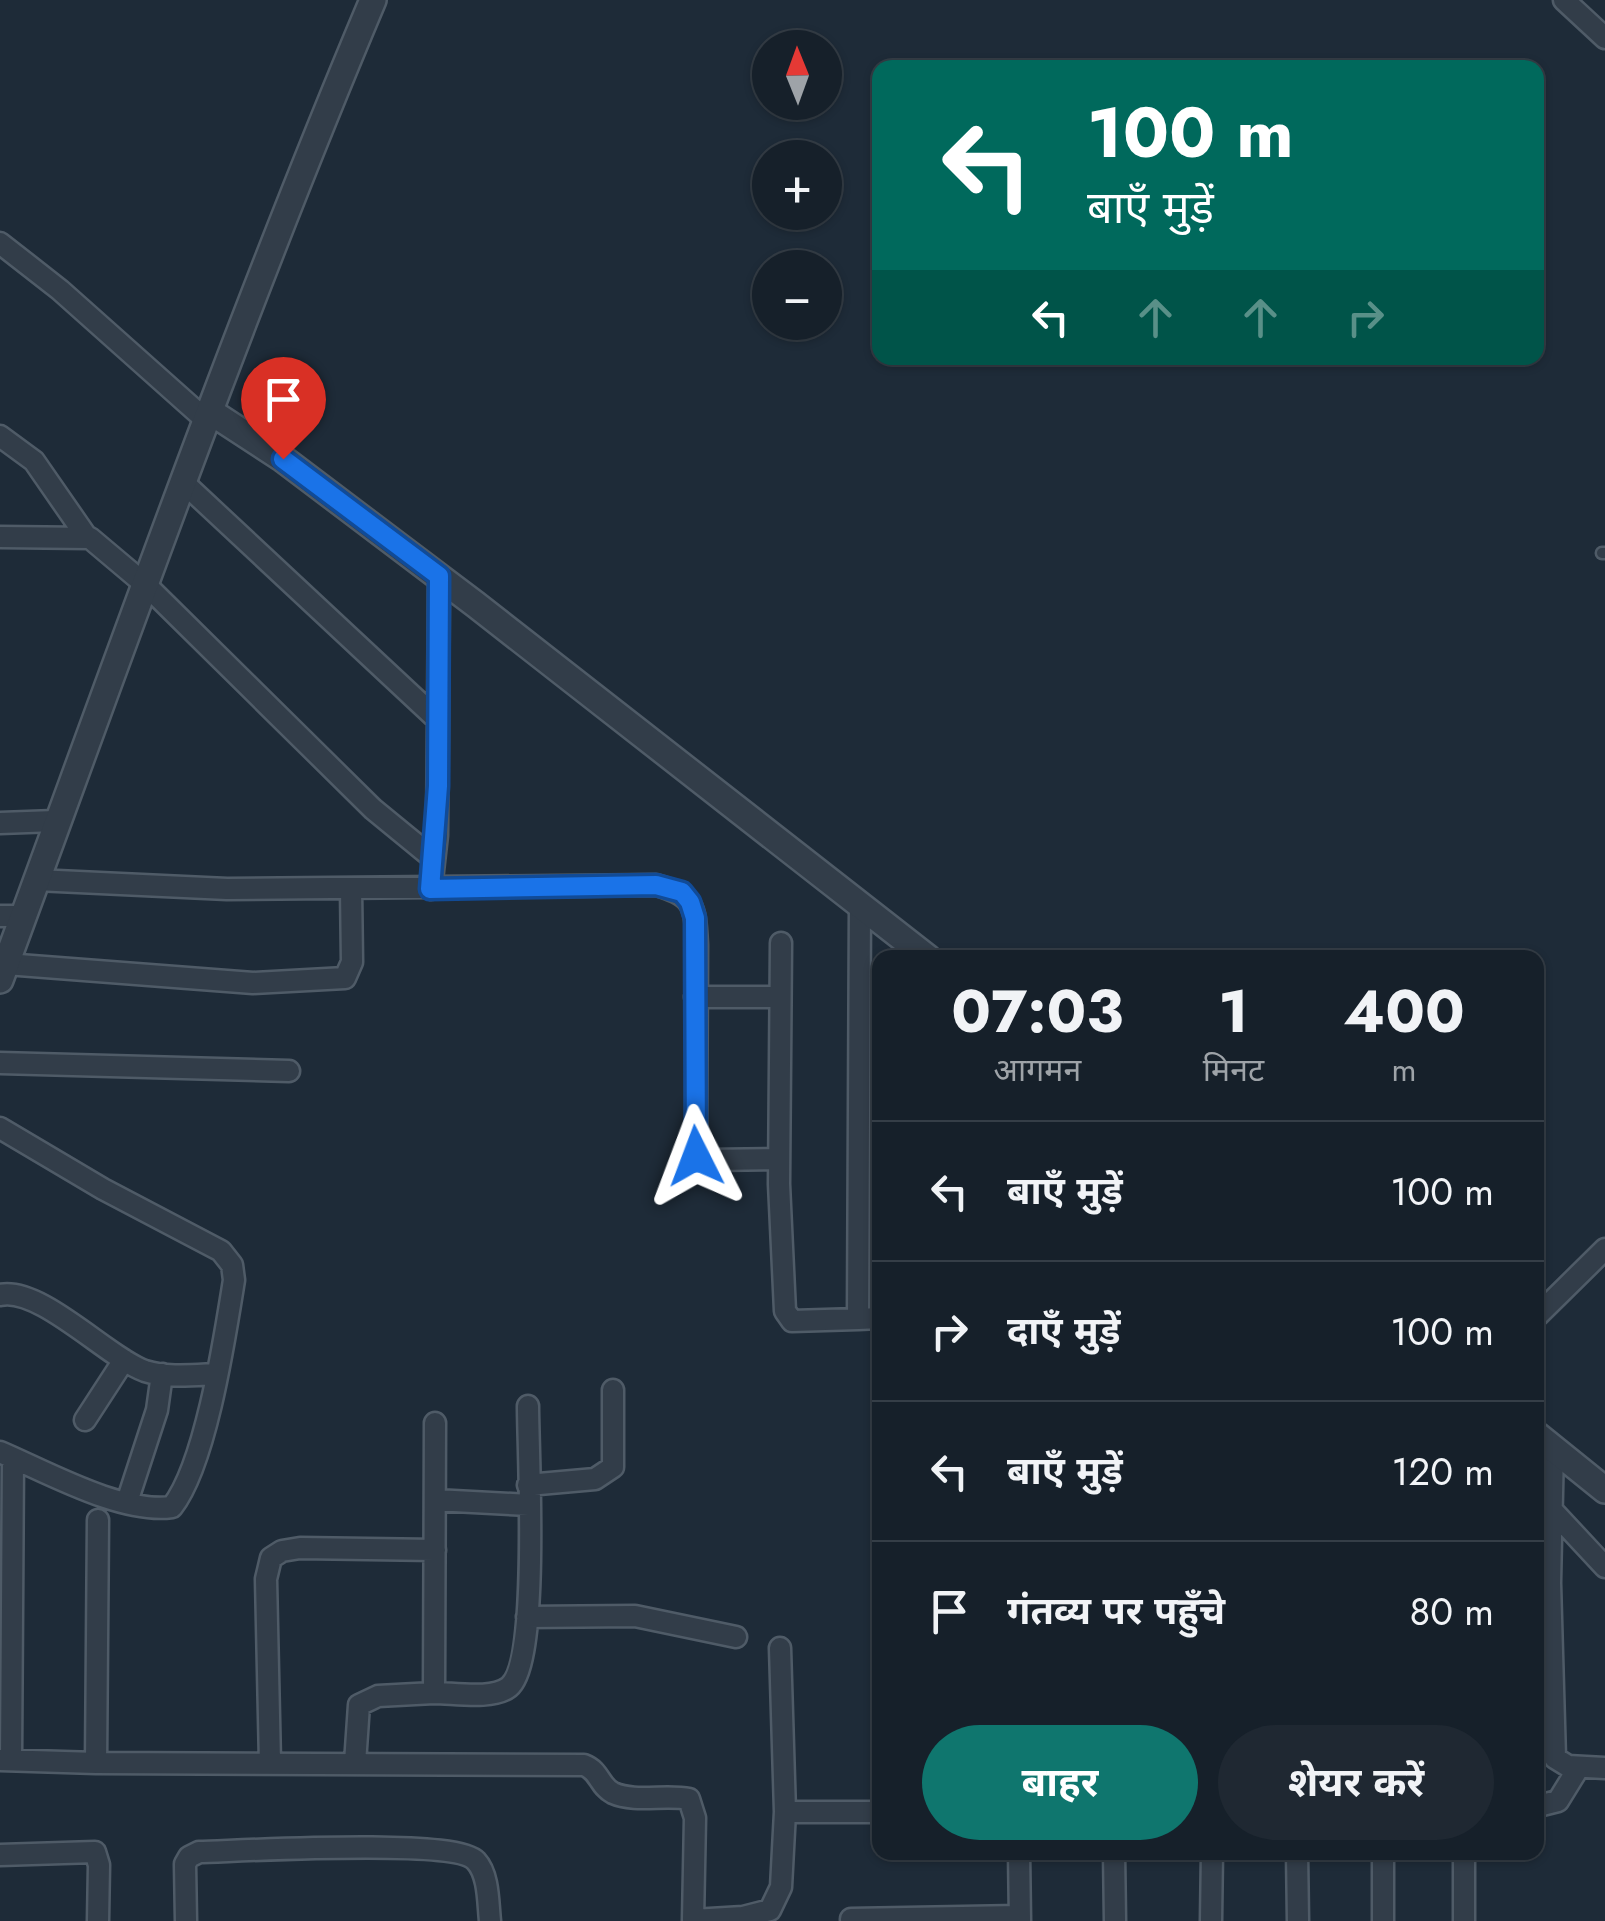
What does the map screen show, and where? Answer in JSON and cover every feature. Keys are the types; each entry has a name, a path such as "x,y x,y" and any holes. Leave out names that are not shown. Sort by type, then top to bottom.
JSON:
{"street":[{"path":"352,889 352,962 344,978 233,982 3,972 12,916 36,880 55,821 323,118 373,0"},
{"path":"1564,0 1605,38"},
{"path":"0,242 439,576 918,950"},
{"path":"0,436 34,461 86,536 147,586 373,810 434,859"},
{"path":"184,483 438,720"},
{"path":"0,537 86,536"},
{"path":"430,889 438,720 439,576"},
{"path":"0,823 55,821"},
{"path":"36,880 227,889 656,885 682,892 695,918 696,1156 710,1160 779,1159"},
{"path":"781,943 779,1159 787,1318 806,1322 869,1319 856,1154 860,904"},
{"path":"695,997 780,998"},
{"path":"0,1064 289,1071"},
{"path":"0,1128 102,1189 228,1256 234,1280 216,1374 182,1494 172,1507 159,1509 127,1502 6,1455 6,1760 584,1765 598,1772 609,1791 620,1795 690,1799 695,1818 694,1920"},
{"path":"856,1154 872,1155"},
{"path":"1544,1309 1605,1249"},
{"path":"0,1295 14,1294 43,1308 143,1370 216,1374"},
{"path":"85,1420 124,1360"},
{"path":"127,1502 154,1421 162,1374"},
{"path":"435,1500 528,1495 595,1479 613,1466 613,1390"},
{"path":"355,1763 359,1705 378,1696 507,1690 517,1679 525,1653 527,1617 528,1406"},
{"path":"434,1692 436,1423"},
{"path":"1545,1442 1605,1490"},
{"path":"1545,1442 1552,1509 1554,1758 1560,1764 1605,1768"},
{"path":"1552,1509 1605,1567"},
{"path":"96,1763 98,1520"},
{"path":"270,1763 266,1579 271,1558 282,1551 300,1548 435,1550"},
{"path":"527,1617 635,1616 736,1636"},
{"path":"681,1921 743,1917 770,1910 781,1887 784,1812 780,1648"},
{"path":"1544,1804 1558,1801 1579,1767"},
{"path":"784,1812 872,1812"},
{"path":"186,1921 185,1864 189,1856 199,1852 398,1848 461,1852 475,1859 482,1871 490,1921"},
{"path":"0,1854 94,1852 99,1864 98,1921"},
{"path":"851,1918 1020,1919 1019,1860"},
{"path":"1114,1860 1114,1921"},
{"path":"1211,1921 1212,1860"},
{"path":"1298,1860 1298,1921"},
{"path":"1383,1860 1383,1921"},
{"path":"1464,1860 1464,1921"}],"route":[{"path":"283,459 439,576 438,786 430,889 656,885 682,892 690,902 697,944 696,1156"}]}
